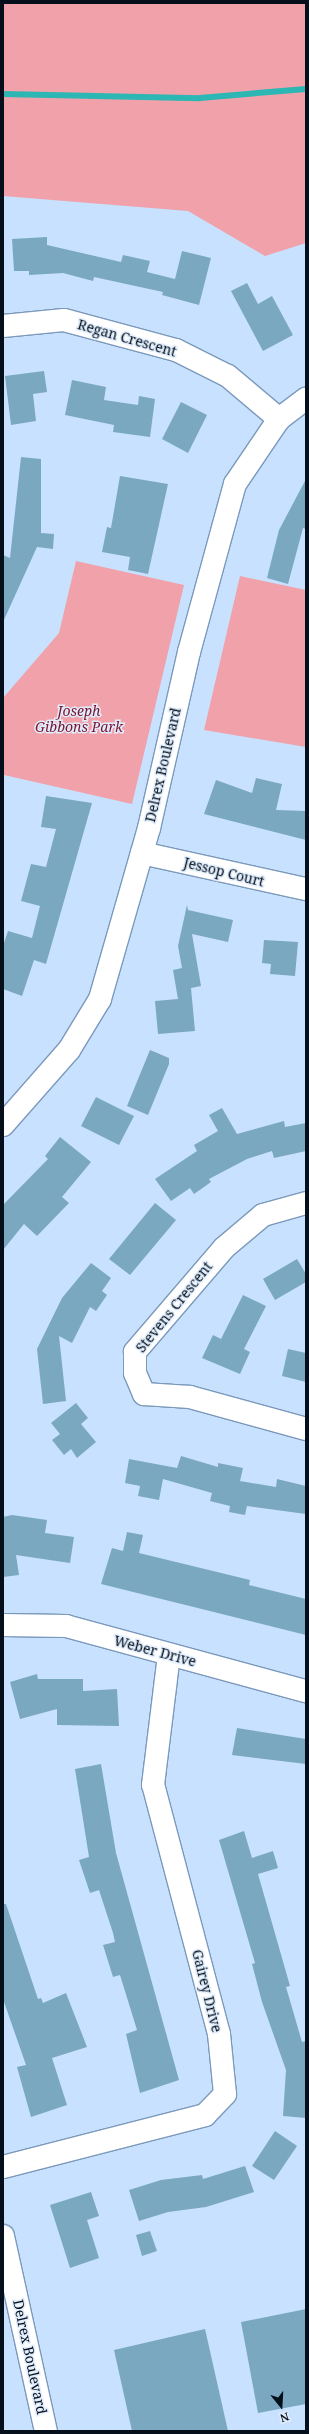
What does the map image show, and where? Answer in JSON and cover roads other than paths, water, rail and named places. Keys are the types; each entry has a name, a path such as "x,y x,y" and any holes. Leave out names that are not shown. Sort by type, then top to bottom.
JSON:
{"street":[{"name":"Regan Crescent","path":"3,326 64,320 176,350 228,376 279,419"},
{"name":"Delrex Boulevard","path":"3,1125 69,1050 100,999 142,853 189,652 235,484 279,419 306,399"},
{"name":"Jessop Court","path":"142,853 306,889"},
{"name":"Stevens Crescent","path":"306,1203 264,1214 224,1248 134,1352 135,1373 144,1394 190,1397 306,1429"},
{"name":"Weber Drive","path":"3,1625 66,1626 306,1691"},
{"name":"Gairey Drive","path":"3,2167 205,2115 225,2094 219,2034 153,1785 169,1655"},
{"name":"Delrex Boulevard","path":"3,2236 46,2431"}],"waterway":[{"path":"3,94 200,98 306,89"}],"park label":[{"name":"Joseph Gibbons Park","path":"79,720"}]}
